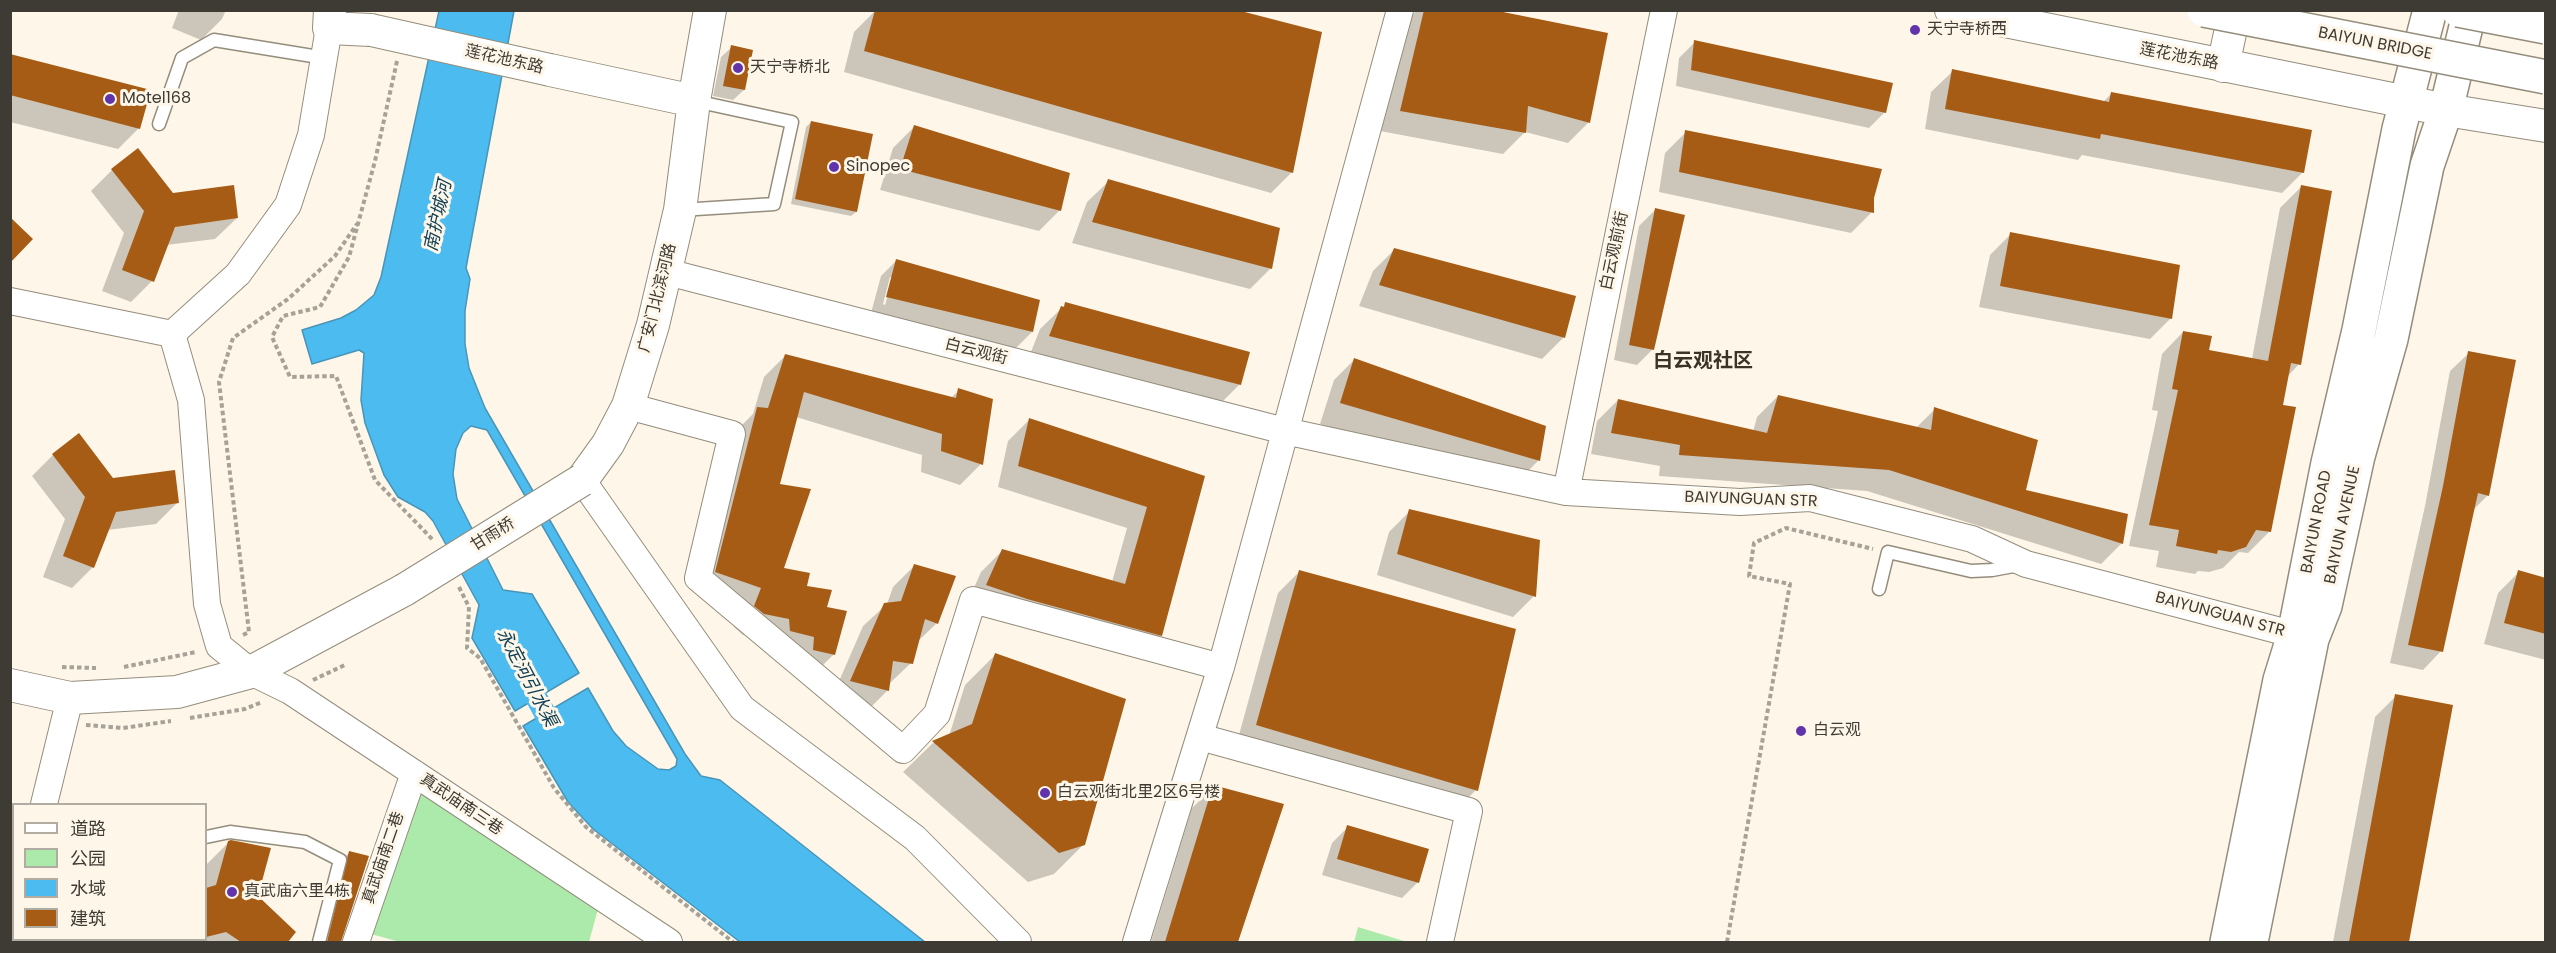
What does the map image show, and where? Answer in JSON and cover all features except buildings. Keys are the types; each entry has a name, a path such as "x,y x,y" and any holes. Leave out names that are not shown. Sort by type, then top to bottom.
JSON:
{"main road":[{"name":"BAIYUN BRIDGE","path":"2204,10 2546,77"},
{"name":"BAIYUN ROAD","path":"2227,942 2280,680 2303,637 2399,129 2430,10"},
{"path":"2458,10 2546,27"},
{"name":"BAIYUN AVENUE","path":"2251,942 2303,637 2325,606 2358,456 2391,339 2427,166 2446,110 2470,10"}],"street":[{"path":"694,101 710,10"},
{"path":"694,101 714,80 729,10"},
{"path":"1136,942 1221,667 1400,10"},
{"name":"白云观前街","path":"1566,492 1664,10"},
{"name":"莲花池东路","path":"1951,10 2446,110"},
{"path":"2223,66 2235,10"},
{"name":"莲花池东路","path":"328,32 371,30 694,101"},
{"path":"172,334 238,274 288,205 311,135 328,32"},
{"name":"广安门北滨河路","path":"582,480 608,444 628,406 653,325 680,210 694,101"},
{"path":"2446,110 2546,126"},
{"name":"白云观街","path":"667,272 1285,431"},
{"path":"10,301 172,334"},
{"path":"172,334 191,400 207,604 219,646"},
{"path":"628,406 732,434 698,578 903,750 937,714 973,600 1221,667"},
{"name":"BAIYUNGUAN STR","path":"1285,431 1566,492 1740,502 1810,498 1972,539 2026,564 2303,637"},
{"path":"582,480 742,708 915,838 1018,942"},
{"name":"甘雨桥","path":"10,685 70,698 177,692 251,672 404,590 582,480"},
{"name":"真武庙南三巷","path":"219,646 251,672 290,691 669,942"},
{"path":"49,803 70,698"},
{"path":"1200,737 1469,811 1440,942"},
{"name":"真武庙南二巷","path":"356,942 414,773"}],"lane":[{"path":"159,124 182,58 214,40 328,32"},
{"path":"680,210 774,204 792,122 694,101"},
{"path":"1879,589 1888,552 1971,571 2026,564"},
{"path":"207,837 230,832 305,843 340,860 319,942"}],"path":[{"path":"398,57 349,258 320,307 283,316 272,337 290,377 336,376 375,480 438,545"},
{"path":"120,667 178,657 219,646 249,632 219,382 233,338 288,299 336,256 360,220"},
{"path":"1727,942 1790,584 1749,576 1754,543 1786,528 1888,552"},
{"path":"458,586 469,607 467,648 480,658 554,788 586,827 733,942"},
{"path":"54,667 97,668"}],"green space":[{"path":"414,773 601,898 589,942 400,942 360,931"},
{"path":"1358,927 1404,941 1354,942"}],"water":[{"name":"南护城河","path":"439,11 514,11 466,268 470,279 465,311 465,344 469,368 485,408 685,754 701,776 720,780 925,942 740,942 593,829 568,802 523,726 588,688 613,731 626,746 658,769 669,770 676,766 677,759 487,430 471,426 463,433 456,449 453,474 457,499 503,590 532,594 579,673 515,711 472,638 479,605 433,521 425,512 398,497 384,475 365,423 361,400 364,353 359,350 312,364 302,330 341,318 356,310 374,295 381,277"}],"waterway":[{"name":"永定河引水渠","path":"523,673 560,741"}],"place":[{"name":"天宁寺桥西","path":"1915,30"},
{"name":"天宁寺桥北","path":"738,68"},
{"name":"Motel168","path":"110,99"},
{"name":"Sinopec","path":"834,167"},
{"name":"白云观","path":"1801,731"},
{"name":"白云观街北里2区6号楼","path":"1045,793"},
{"name":"真武庙六里4栋","path":"232,892"}],"district":[{"name":"白云观社区","path":"1703,362"}]}
